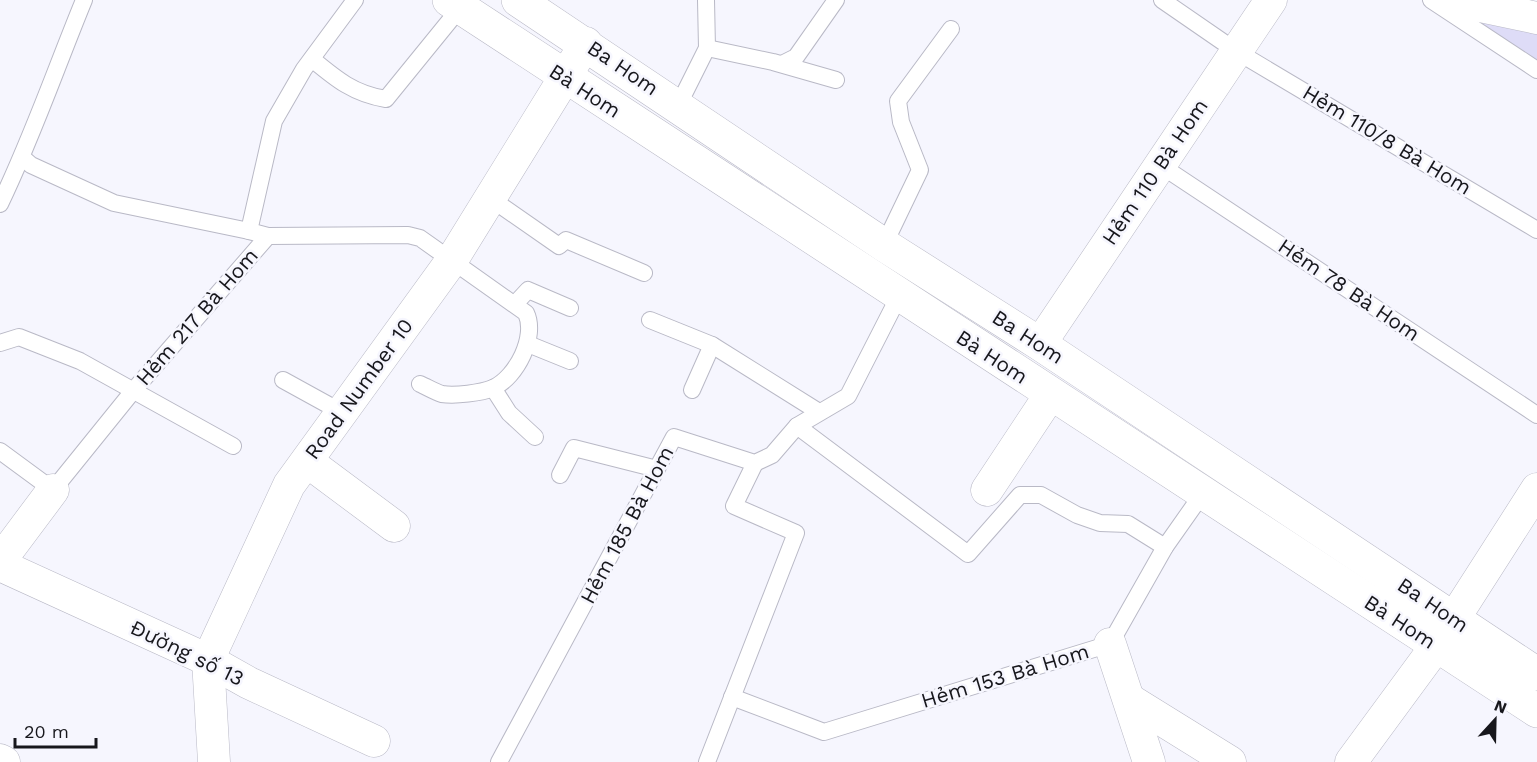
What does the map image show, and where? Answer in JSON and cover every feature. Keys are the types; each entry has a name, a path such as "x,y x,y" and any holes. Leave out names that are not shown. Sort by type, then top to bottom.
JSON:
{"main road":[{"name":"Ba Hom","path":"518,0 586,43 884,245 1040,344 1445,632 1537,674"},
{"name":"Bà Hom","path":"454,4 1203,494 1445,632 1537,711"}],"street":[{"name":"Hẻm 110 Bà Hom","path":"1040,344 1271,0"},
{"path":"1452,0 1537,18"},
{"name":"Road Number 10","path":"214,762 208,660 290,484 452,260 586,43"},
{"path":"987,490 1050,395"},
{"path":"308,462 394,526"},
{"path":"1351,762 1445,632 1537,489"},
{"name":"Hẻm 217 Bà Hom","path":"0,561 53,490"},
{"name":"Đường số 13","path":"0,565 208,660 249,683 374,741"},
{"path":"1110,644 1149,762"},
{"path":"1130,700 1230,762"},
{"path":"0,760 4,762"}],"lane":[{"path":"0,204 23,158 48,85 84,0"},
{"name":"Hẻm 217 Bà Hom","path":"53,490 133,391 268,236 249,231 274,121 312,59 355,0"},
{"path":"678,106 707,48 706,0"},
{"path":"782,64 796,57 836,0"},
{"name":"Hẻm 110/8 Bà Hom","path":"1162,0 1236,51 1537,230"},
{"path":"1431,0 1537,70"},
{"path":"312,59 346,87 368,96 386,99 454,4"},
{"path":"884,245 920,170 901,122 898,100 951,29"},
{"path":"707,48 782,64 836,80"},
{"path":"23,158 31,165 114,203 249,231"},
{"name":"Hẻm 78 Bà Hom","path":"1160,165 1537,415"},
{"path":"490,198 560,246 566,240 644,273"},
{"path":"268,236 408,235 420,238 526,313 531,323 528,344 505,378 493,387 442,394 420,384"},
{"path":"514,304 528,290 570,308"},
{"path":"707,762 796,533 734,506 754,463 772,455 797,426 848,396 899,296"},
{"path":"650,320 712,345 819,412"},
{"path":"0,343 19,337 80,361 233,446"},
{"path":"528,344 570,362"},
{"path":"692,390 712,345"},
{"path":"283,380 343,413"},
{"path":"493,387 510,413 535,437"},
{"path":"797,426 968,554 1020,495 1041,495 1077,515 1100,523 1128,524 1165,547"},
{"name":"Hẻm 185 Bà Hom","path":"499,762 674,437 754,463"},
{"path":"560,475 574,448 657,470"},
{"path":"0,451 53,490"},
{"name":"Hẻm 153 Bà Hom","path":"732,697 824,732 1110,644 1165,547 1203,494"}],"shaded area":[{"path":"1456,10 1537,24 1537,61"}]}
